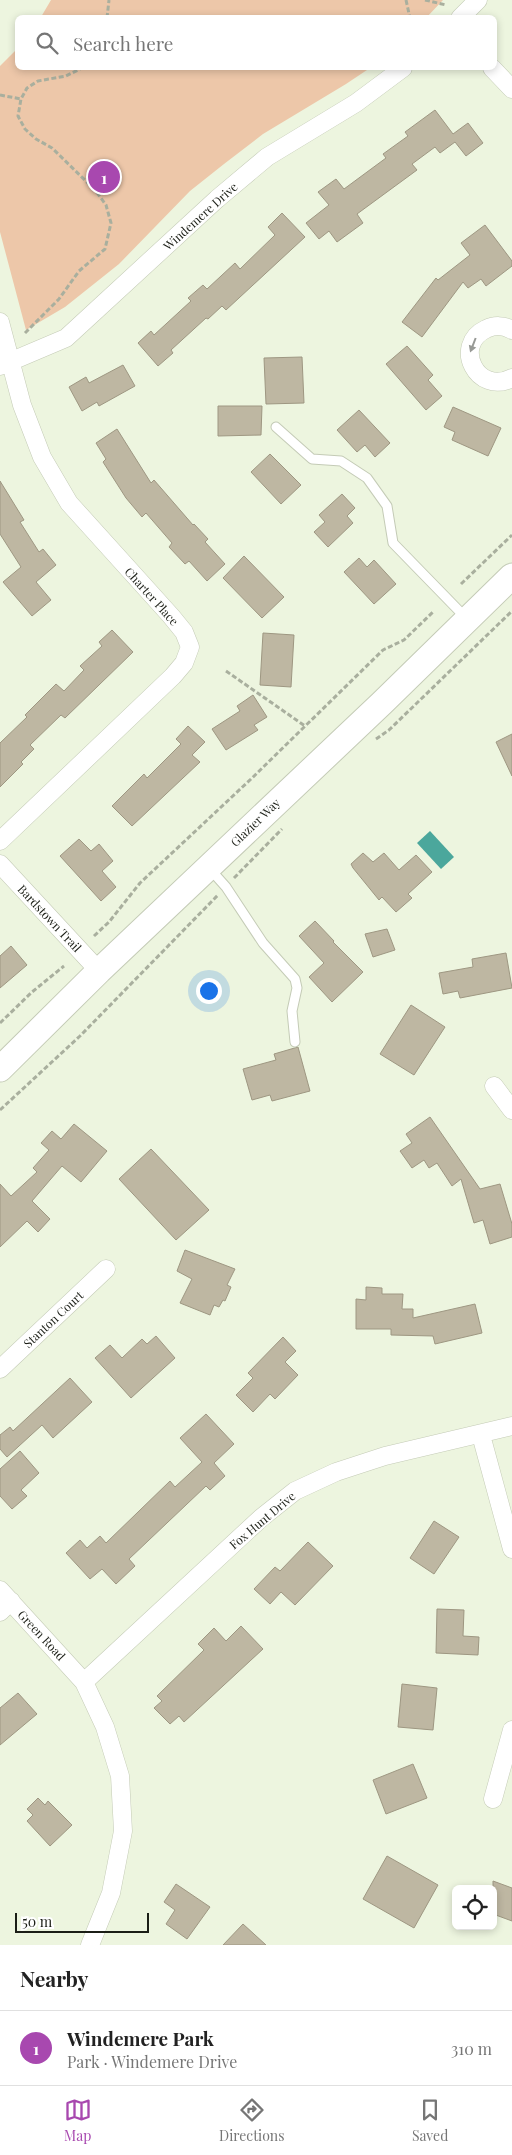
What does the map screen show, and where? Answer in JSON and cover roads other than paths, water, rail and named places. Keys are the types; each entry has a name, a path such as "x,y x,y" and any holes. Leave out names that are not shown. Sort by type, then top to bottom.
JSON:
{"street":[{"path":"463,15 478,0"},
{"name":"Windemere Drive","path":"6,364 66,338 217,199 267,157 356,103 399,70"},
{"path":"494,70 512,89"},
{"path":"0,322 6,364"},
{"path":"512,330 500,326 490,327 482,331 471,346 470,355 476,372 483,378 492,382 501,382 512,378"},
{"name":"Charter Place","path":"0,842 173,676 184,663 190,647 184,632 171,616 69,503 42,457 6,364"},
{"name":"Glazier Way","path":"0,1069 99,971 512,576"},
{"name":"Bardstown Trail","path":"0,864 99,971"},
{"path":"494,1086 512,1110"},
{"name":"Stanton Court","path":"0,1369 106,1269"},
{"name":"Fox Hunt Drive","path":"84,1682 261,1518 296,1491 336,1472 385,1456 481,1435 512,1426"},
{"path":"481,1435 512,1549"},
{"name":"Green Road","path":"4,1601 84,1682 105,1727 120,1776 123,1831 111,1893 90,1945"},
{"path":"493,1799 512,1730"}],"lane":[{"path":"276,427 312,459 341,461 367,478 387,506 393,543 467,619"},
{"path":"208,867 226,887 263,943 296,979 297,988 292,1011 295,1042"}],"water":[{"path":"430,831 454,857 441,869 417,843"}],"place":[{"name":"Windemere Park","path":"104,177"}]}
